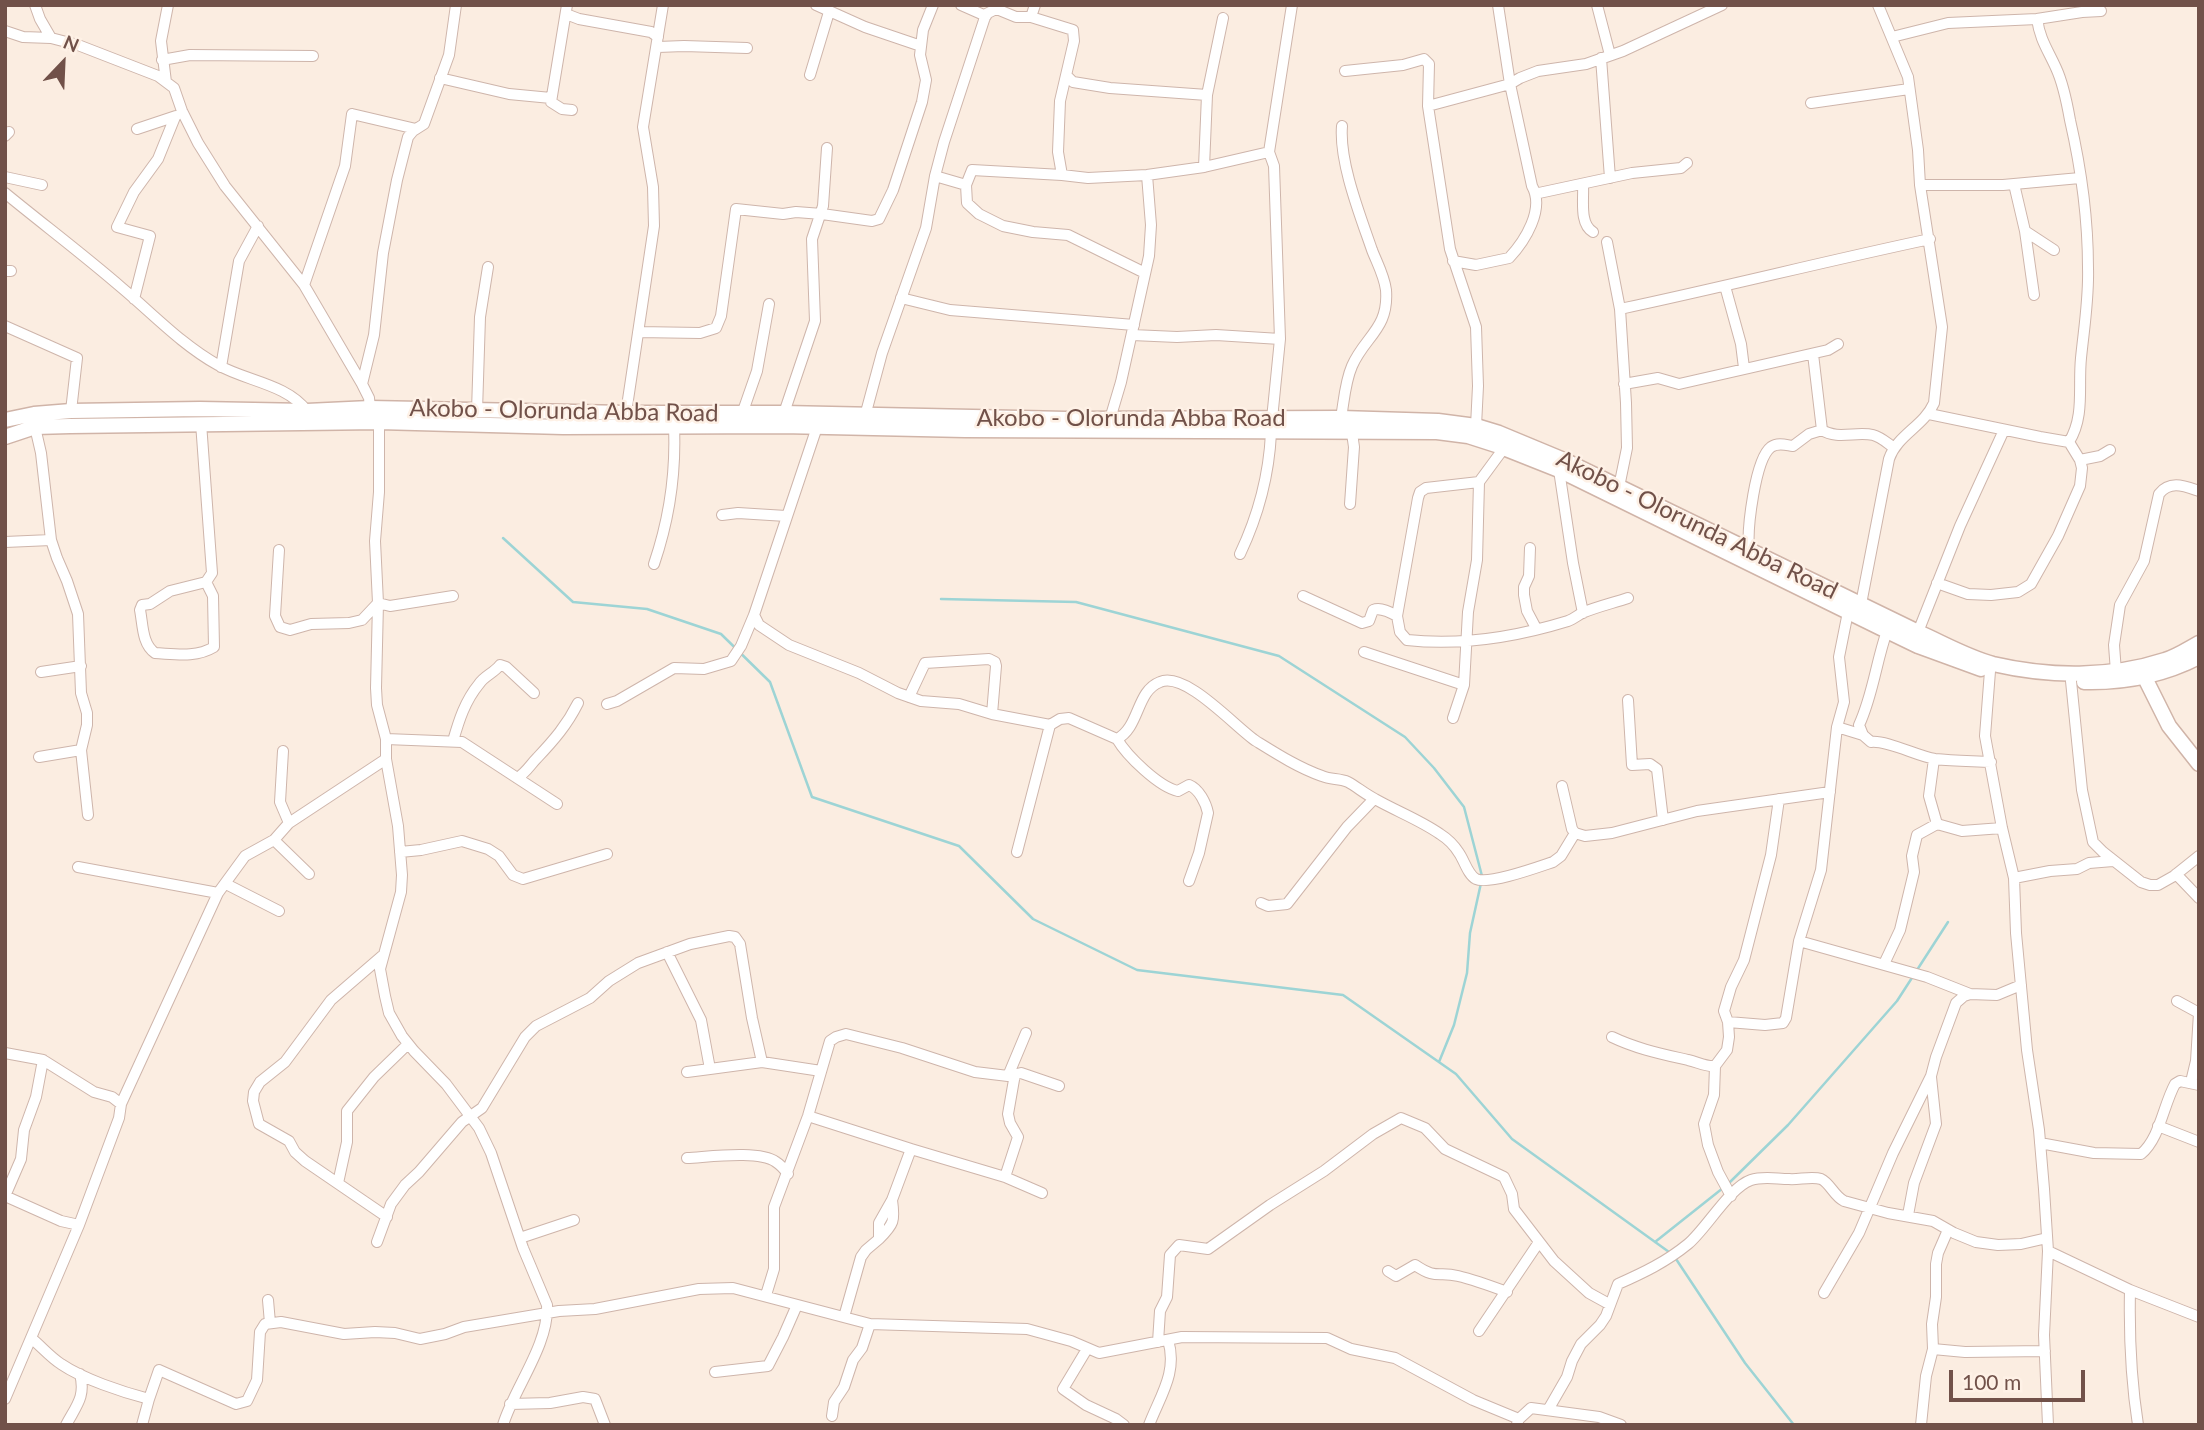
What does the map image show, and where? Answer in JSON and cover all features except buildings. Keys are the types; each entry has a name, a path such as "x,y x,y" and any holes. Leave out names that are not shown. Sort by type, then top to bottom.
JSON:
{"main road":[{"name":"Akobo - Olorunda Abba Road","path":"5,420 71,411 307,411 370,408 1110,419 1272,426 1352,433 1376,426 1438,421 1476,426 1508,436 1564,460 1918,632 1993,664 2067,674 2116,672 2166,660 2199,643"},
{"path":"562,411 563,427"},
{"name":"Akobo - Olorunda Abba Road","path":"5,438 35,427 201,423 379,422 563,427 1272,426 1341,418 1376,426 1468,436 1504,448 1559,470 1887,631 1965,664 1990,671 2021,677 2114,682 2170,671 2199,657"},
{"path":"2145,678 2169,726 2199,765"}],"street":[{"path":"35,5 51,38"},
{"path":"162,79 162,29 168,5"},
{"path":"362,384 374,335 383,253 397,180 408,137 424,124 449,55 456,5"},
{"path":"626,413 654,226 653,187 643,127 663,5"},
{"path":"816,5 865,27 921,46"},
{"path":"638,332 700,333 716,328 721,316 736,209 783,214 822,214 872,221 878,219 884,211 900,170 922,102 926,80 920,55 921,46 923,30 933,5"},
{"path":"961,5 986,16"},
{"path":"1031,17 1035,5"},
{"path":"1240,554 1260,503 1272,426 1280,339 1274,166 1269,152 1292,5"},
{"path":"1453,261 1476,265 1509,258 1534,219 1535,192 1510,84 1498,5"},
{"path":"1597,5 1606,57 1610,178"},
{"path":"1428,106 1510,84 1538,71 1586,64 1660,35 1722,5"},
{"path":"1861,604 1889,459 1893,447 1929,414 1934,402 1942,327 1920,186 1908,77 1878,5"},
{"path":"572,110 551,102 566,10 579,19 650,32 658,42 684,46 747,48"},
{"path":"865,416 882,353 926,228 944,142 989,11 994,10 1016,18 1031,17 1073,30 1070,78 1063,88 1060,101 1058,152 1062,174"},
{"path":"1892,37 1948,23 2037,19 2101,11"},
{"path":"810,75 829,12"},
{"path":"1204,167 1203,140 1207,95 1223,18"},
{"path":"2037,19 2039,35 2057,70 2070,119 2087,236 2087,300 2080,408 2078,422 2069,442"},
{"path":"5,31 23,37 51,38 79,46 162,79 174,88 178,114 225,186 304,285 362,384 369,398 370,408"},
{"path":"163,62 190,55 313,56"},
{"path":"1345,71 1403,65 1424,59 1429,64 1428,106 1438,181 1453,261 1476,327 1476,426"},
{"path":"440,78 509,94 551,98"},
{"path":"1070,78 1110,88 1207,95"},
{"path":"1811,103 1909,89"},
{"path":"137,129 178,114"},
{"path":"134,299 150,236 117,226 135,191 158,159 178,114"},
{"path":"304,285 345,166 352,114 416,129"},
{"path":"1341,418 1349,374 1354,362 1382,322 1386,292 1384,277 1354,199 1341,139 1342,126"},
{"path":"784,413 815,321 812,239 822,214 827,148"},
{"path":"1145,273 1068,235 1003,226 979,214 967,203 966,185 972,170 1062,174 1088,178 1147,175 1204,167 1269,152"},
{"path":"1535,192 1583,185 1632,173 1681,168 1687,163"},
{"path":"1110,419 1149,256 1147,175"},
{"path":"935,176 966,185"},
{"path":"5,177 42,185"},
{"path":"1920,186 2014,184 2080,178"},
{"path":"2014,184 2025,231 2034,295"},
{"path":"1583,185 1584,223 1587,229 1593,232"},
{"path":"5,193 173,333 221,367 286,393 300,402 307,411"},
{"path":"221,367 239,261 258,226"},
{"path":"2025,231 2054,250"},
{"path":"1620,309 1930,239"},
{"path":"1607,242 1620,309 1624,384 1627,448 1619,487"},
{"path":"477,411 480,317 488,267"},
{"path":"1725,286 1741,344 1744,368"},
{"path":"901,298 950,310 1177,337 1216,335 1280,339"},
{"path":"742,414 757,370 769,304"},
{"path":"5,326 77,358 71,411"},
{"path":"1624,384 1658,377 1679,384 1813,354 1838,345"},
{"path":"1813,354 1822,430"},
{"path":"1929,414 2069,442 2082,468 2080,486 2058,536 2031,584 2018,592 1991,595 1968,594 1937,583"},
{"path":"379,422 379,492 375,541 378,603 376,688 377,705 386,739 386,759 402,874 401,892 380,969 389,1013 408,1044 446,1084 470,1115 491,1153 520,1238 547,1305 547,1314 534,1357 510,1404 503,1425"},
{"path":"201,423 212,573 206,582 170,592 150,604 142,605 140,610 146,645 150,650 155,653 194,655 214,647 213,596 206,582"},
{"path":"35,427 43,466 51,540 77,607 81,693 87,713 81,750 88,815"},
{"path":"654,564 665,533 675,456 674,427"},
{"path":"607,704 674,668 704,668 731,661 741,646 754,615 817,427"},
{"path":"1749,549 1748,536 1756,484 1765,454 1770,448 1776,444 1793,446 1809,434 1822,430 1838,435 1874,435 1893,447"},
{"path":"1918,632 1960,526 2004,430"},
{"path":"1350,504 1354,447 1352,433"},
{"path":"1453,718 1464,685 1468,612 1477,560 1479,481 1504,448"},
{"path":"2080,460 2100,456 2110,450"},
{"path":"1559,470 1583,613"},
{"path":"1479,481 1426,488 1420,492 1397,616 1400,632 1408,640 1467,642 1571,620 1583,613 1628,598"},
{"path":"2116,672 2114,645 2120,605 2144,561 2159,494 2172,484 2199,491"},
{"path":"722,515 738,513 786,516"},
{"path":"5,542 51,540"},
{"path":"1530,548 1529,576 1524,595 1527,611 1536,628"},
{"path":"279,550 275,617 280,627 290,630 311,624 362,620 378,603"},
{"path":"378,603 390,607 453,596"},
{"path":"1303,596 1362,623 1369,621 1372,612 1377,608 1397,616"},
{"path":"1728,1022 1765,1025 1783,1023 1786,1018 1799,941 1821,870 1837,727 1844,702 1839,657 1848,612"},
{"path":"754,615 759,625 789,645 859,673 909,697 959,705 1050,726"},
{"path":"1863,735 1859,725 1874,685 1877,660 1887,631"},
{"path":"1364,652 1464,685"},
{"path":"909,697 925,663 989,659 995,662 996,666 992,714"},
{"path":"453,741 461,713 470,696 481,681 500,665 506,667 534,692"},
{"path":"41,672 81,666"},
{"path":"1990,671 1985,736 2014,878 2016,933 2027,1049 2040,1143 2049,1251 2044,1335 2048,1425"},
{"path":"1117,739 1126,734 1149,689 1160,682 1171,680 1208,701 1271,750 1323,777 1347,782 1374,799 1422,822 1454,845 1472,875 1482,880 1553,862 1561,856 1575,833"},
{"path":"2071,681 2082,790 2093,842 2113,861 2141,882 2150,885 2158,885 2199,856"},
{"path":"1628,700 1632,765 1650,764 1657,769 1663,820"},
{"path":"517,778 524,774 555,740 578,703"},
{"path":"1017,852 1050,726 1060,719 1069,718 1117,739 1139,765 1170,788 1178,791 1189,785 1196,789 1208,813 1189,881"},
{"path":"1837,727 1863,735 1871,742 1880,741 1934,759 1991,762"},
{"path":"386,739 453,741 471,747 557,804"},
{"path":"40,757 81,750"},
{"path":"283,751 280,802 289,823"},
{"path":"5,1399 79,1225 119,1118 121,1104 218,893 245,856 274,840 289,823 386,759"},
{"path":"1934,759 1929,796 1937,824"},
{"path":"1562,786 1572,829 1585,836 1612,833 1697,811 1830,792"},
{"path":"1261,903 1268,906 1287,904 1347,827 1374,799"},
{"path":"1731,1196 1718,1172 1705,1137 1704,1124 1714,1095 1715,1066 1727,1050 1730,1037 1724,1011 1754,925 1771,855 1779,799"},
{"path":"1884,964 1900,930 1914,872 1912,856 1917,835 1937,824 1962,831 2002,828"},
{"path":"274,840 309,874"},
{"path":"400,852 462,841 488,849 499,856 513,875 523,878 607,854"},
{"path":"2014,878 2113,861"},
{"path":"78,867 218,893"},
{"path":"2176,874 2199,898"},
{"path":"226,884 279,911"},
{"path":"377,1242 391,1204 405,1185 470,1115 482,1108 525,1037 536,1026 590,998 623,971 690,944 735,937 740,944 762,1062"},
{"path":"1799,941 1884,964 1970,994"},
{"path":"667,952 701,1020 710,1069"},
{"path":"382,955 331,1000 285,1062 260,1082 254,1092 253,1101 259,1124 289,1141 295,1152 305,1161 387,1217"},
{"path":"1824,1293 1859,1233 1931,1076 1956,1003 1970,994 1997,995 2021,985"},
{"path":"2040,1143 2094,1153 2141,1154 2147,1149 2175,1084 2180,1081 2195,1083 2199,1013 2177,1001"},
{"path":"1004,1177 1018,1137 1008,1114 1011,1075 1026,1033"},
{"path":"766,1295 774,1269 774,1208 808,1116 830,1041 846,1034 902,1048 975,1072 1011,1075 1021,1073 1059,1086"},
{"path":"1612,1037 1630,1046 1690,1060 1707,1067 1715,1066"},
{"path":"338,1183 347,1142 346,1111 374,1077 408,1044"},
{"path":"5,1053 43,1060 94,1092 113,1097 121,1104"},
{"path":"43,1060 36,1097 24,1130 21,1159 5,1196 61,1221 79,1225"},
{"path":"687,1072 762,1062 821,1071"},
{"path":"1908,1215 1914,1183 1936,1124 1931,1076"},
{"path":"808,1116 1004,1177 1042,1193"},
{"path":"1149,1425 1169,1381 1172,1353 1163,1341 1160,1311 1167,1297 1170,1255 1179,1245 1208,1249 1324,1171 1373,1134 1401,1118 1425,1128 1445,1149 1504,1177 1512,1194 1514,1209 1554,1261 1589,1293 1609,1304"},
{"path":"2158,1126 2199,1142"},
{"path":"844,1317 861,1257 879,1239 879,1223 892,1200 911,1149"},
{"path":"687,1158 766,1158 775,1161 788,1174"},
{"path":"1548,1410 1567,1377 1581,1344 1606,1316 1618,1284 1639,1277 1685,1246 1702,1232 1712,1216 1731,1196 1751,1180 1819,1179 1826,1183 1838,1198 1888,1213 1933,1221 1976,1242 2021,1244 2047,1238"},
{"path":"520,1238 574,1220"},
{"path":"1921,1425 1926,1376 1933,1349 1936,1264 1938,1252 1948,1230"},
{"path":"1479,1331 1539,1242"},
{"path":"2049,1251 2130,1290 2199,1317"},
{"path":"1388,1270 1396,1276 1415,1265 1438,1276 1454,1275 1507,1292"},
{"path":"142,1425 159,1370 192,1387 236,1404 247,1401 257,1380 260,1332 265,1324 281,1322 344,1334 395,1333 420,1339 464,1327 559,1311 595,1309 699,1289 733,1288 870,1324 1027,1329 1072,1341 1099,1353 1198,1337 1327,1338 1351,1349 1395,1358 1518,1422 1531,1408 1599,1417 1617,1424"},
{"path":"2130,1290 2130,1353 2138,1425"},
{"path":"268,1300 270,1323"},
{"path":"715,1372 768,1366 797,1305"},
{"path":"832,1416 834,1402 844,1387 853,1360 862,1348 870,1324"},
{"path":"31,1338 60,1363 80,1374 149,1399"},
{"path":"1087,1349 1063,1389 1124,1425"},
{"path":"1933,1349 1965,1352 2045,1351"},
{"path":"66,1425 78,1404 83,1387 80,1374"},
{"path":"510,1404 550,1403 583,1397 594,1399 605,1425"}],"waterway":[{"path":"503,538 573,602 647,609 721,634 770,682 812,797 959,846 1033,919 1137,970 1343,995 1456,1074 1512,1139 1669,1252"},
{"path":"941,599 1076,602 1279,656 1405,737 1434,768 1464,807 1482,876"},
{"path":"1439,1062 1454,1025 1467,973 1470,933 1481,883"},
{"path":"1728,1184 1788,1125 1897,1001 1948,922"},
{"path":"1655,1242 1723,1188"},
{"path":"1674,1256 1745,1363 1794,1425"}]}
